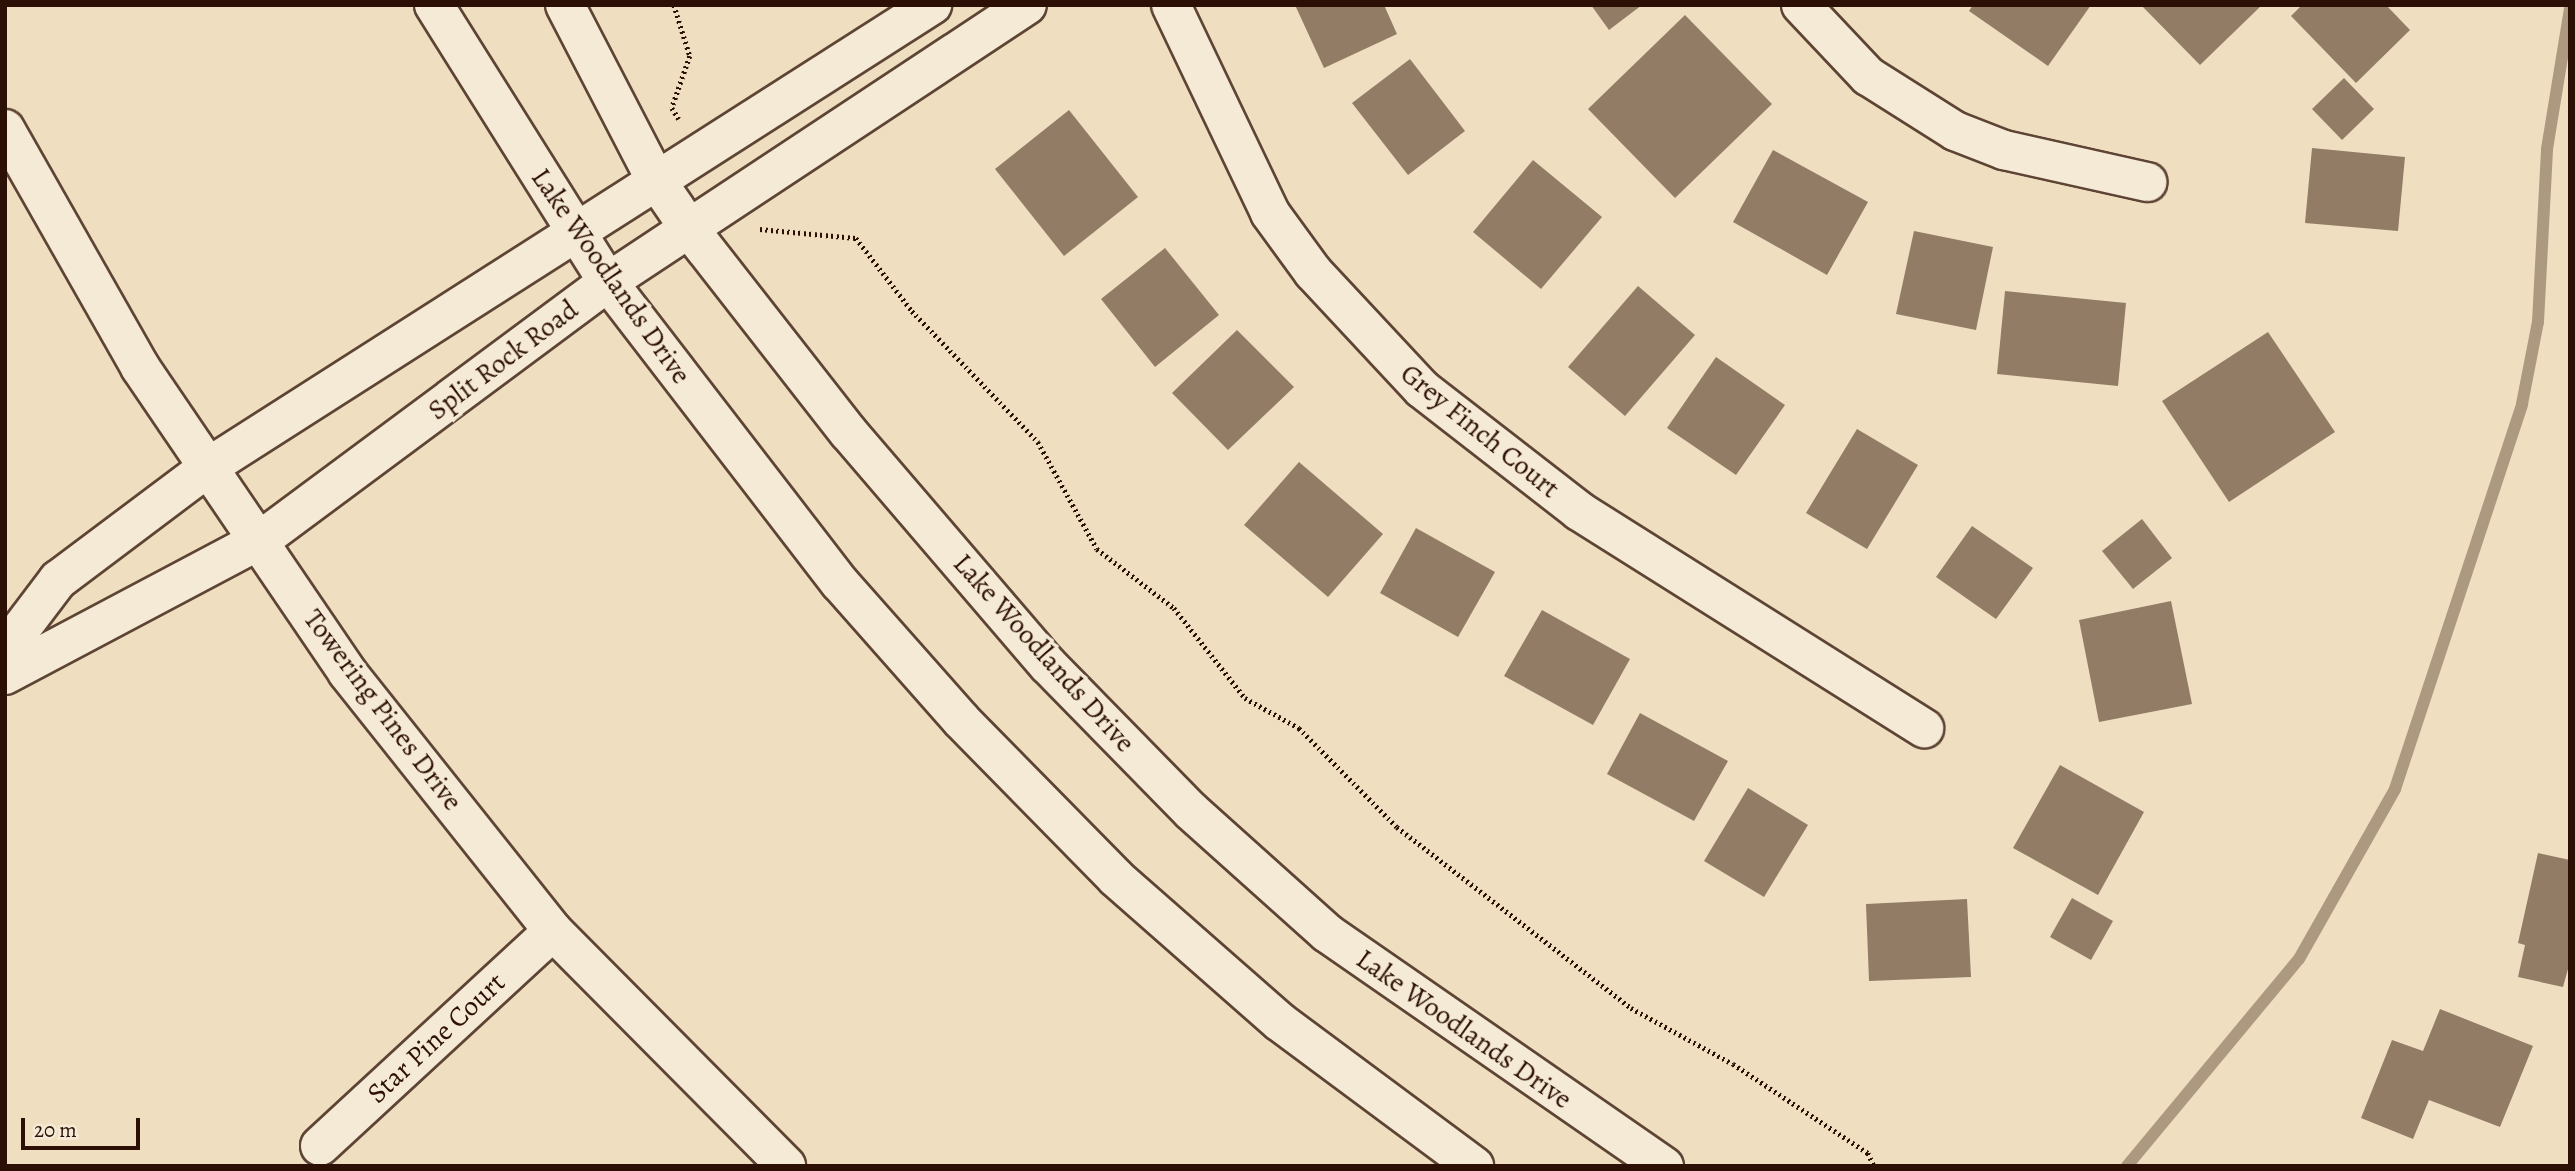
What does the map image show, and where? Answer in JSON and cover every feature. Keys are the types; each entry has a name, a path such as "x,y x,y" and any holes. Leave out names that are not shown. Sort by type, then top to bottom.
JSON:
{"street":[{"name":"Lake Woodlands Drive","path":"434,5 608,282 840,583 961,720 1116,878 1270,1013 1474,1166"},
{"name":"Lake Woodlands Drive","path":"565,5 654,177 691,231 849,433 1048,665 1191,811 1327,933 1664,1166"},
{"path":"5,650 58,580 210,466 654,177 932,5"},
{"name":"Split Rock Road","path":"5,675 261,539 608,282 739,201 1027,5"},
{"name":"Grey Finch Court","path":"1171,5 1270,213 1313,272 1422,389 1579,511 1924,728"},
{"path":"1801,5 1868,76 1955,131 2004,150 2147,182"},
{"name":"Towering Pines Drive","path":"5,129 140,367 261,539 348,672 553,931 786,1166"},
{"name":"Star Pine Court","path":"320,1146 553,931"}],"path":[{"path":"674,5 690,56 672,108 701,148"},
{"path":"739,201 755,228 856,238 912,311 1038,442 1097,550 1174,608 1245,698 1299,728 1397,827 1631,1008 1745,1072 1868,1153 1874,1166"}],"building":[{"path":"1295,5 1384,5 1397,34 1324,68"},
{"path":"1591,5 1642,5 1609,30"},
{"path":"1973,5 2091,5 2048,66 1969,11"},
{"path":"2141,5 2262,5 2200,65"},
{"path":"2302,5 2386,5 2410,30 2356,83 2291,16"},
{"path":"1685,15 1772,104 1675,198 1588,109"},
{"path":"1410,59 1465,131 1408,175 1352,103"},
{"path":"2344,78 2374,109 2342,140 2312,109"},
{"path":"1069,110 1138,197 1064,256 995,169"},
{"path":"2312,148 2405,157 2398,231 2305,223"},
{"path":"1773,150 1868,202 1827,275 1733,222"},
{"path":"1533,160 1602,217 1541,289 1473,232"},
{"path":"1914,231 1993,247 1976,330 1896,314"},
{"path":"1165,248 1219,315 1155,367 1101,299"},
{"path":"1638,286 1695,335 1625,416 1568,367"},
{"path":"2005,291 2126,303 2118,386 1997,374"},
{"path":"1237,330 1294,387 1228,450 1172,393"},
{"path":"2268,332 2335,432 2229,502 2162,401"},
{"path":"1716,357 1785,405 1736,475 1667,428"},
{"path":"1857,429 1918,465 1867,549 1806,513"},
{"path":"1299,462 1383,534 1328,597 1244,525"},
{"path":"2142,519 2172,558 2133,589 2102,551"},
{"path":"1972,526 2033,568 1996,619 1936,577"},
{"path":"1416,528 1495,572 1458,637 1380,593"},
{"path":"2171,601 2192,704 2099,722 2079,620"},
{"path":"1542,610 1630,659 1593,725 1504,676"},
{"path":"1640,713 1728,761 1694,821 1607,774"},
{"path":"2060,765 2144,812 2098,895 2013,848"},
{"path":"1748,788 1808,825 1764,897 1704,861"},
{"path":"2538,853 2570,860 2570,962 2563,987 2518,977 2525,945 2518,943"},
{"path":"2072,898 2113,921 2091,960 2050,937"},
{"path":"1967,899 1971,977 1869,981 1866,904"},
{"path":"2440,1009 2533,1046 2500,1127 2429,1100 2413,1139 2361,1118 2392,1040 2423,1051"}],"waterway":[{"path":"2127,1166 2299,959 2395,789 2522,404 2538,322 2547,149 2570,9"}]}
